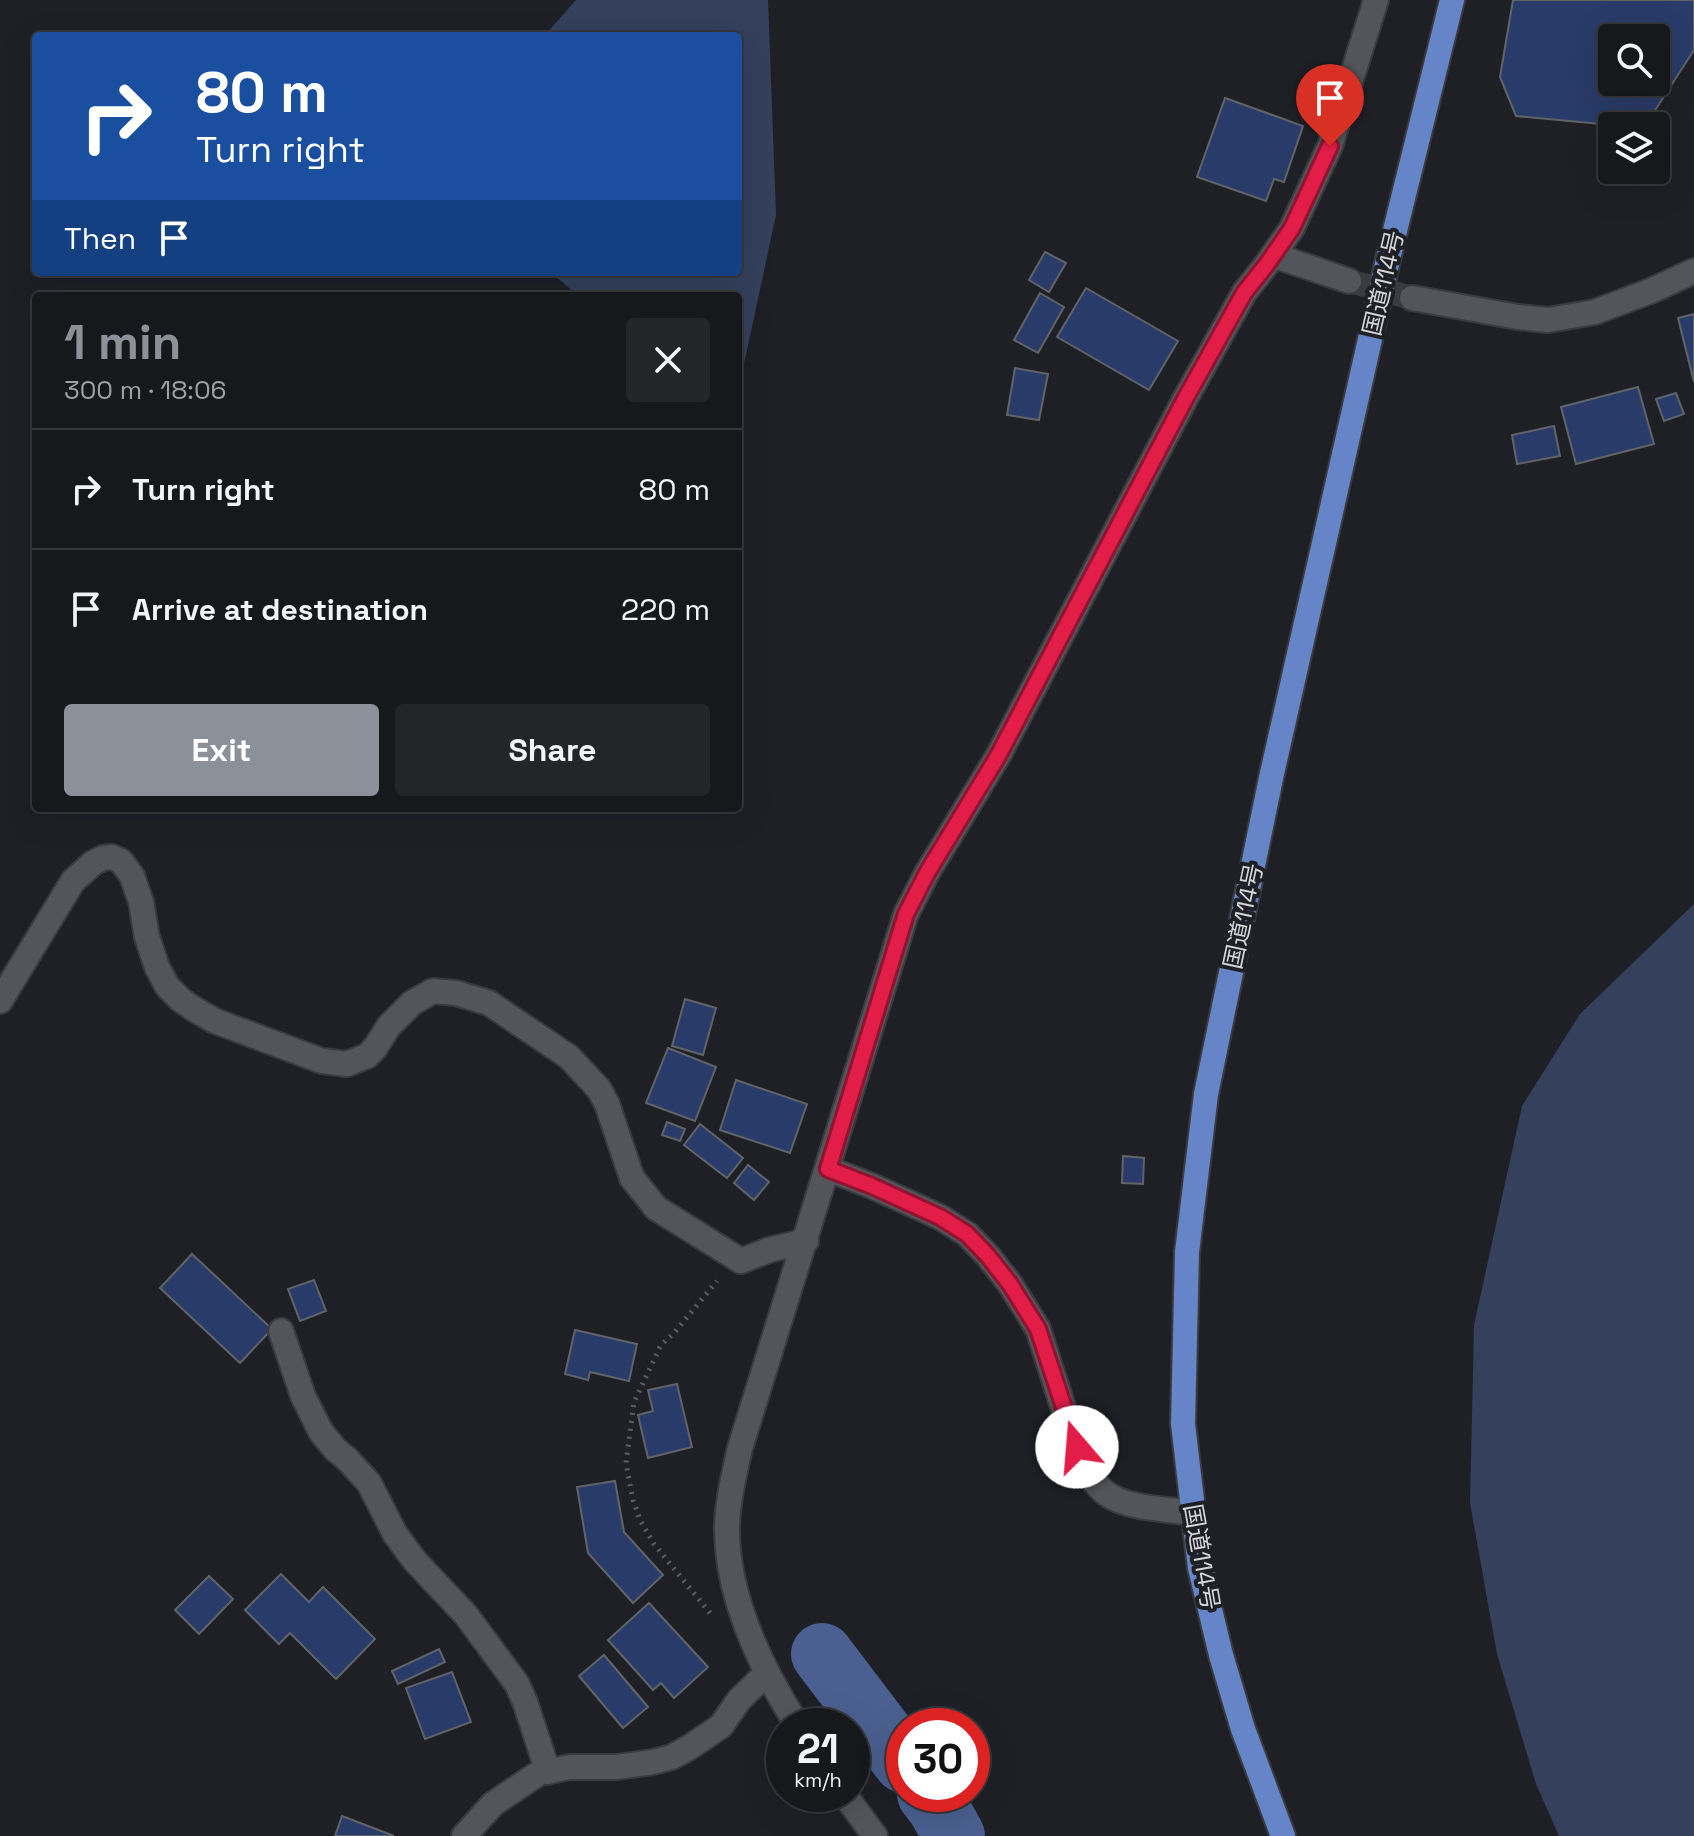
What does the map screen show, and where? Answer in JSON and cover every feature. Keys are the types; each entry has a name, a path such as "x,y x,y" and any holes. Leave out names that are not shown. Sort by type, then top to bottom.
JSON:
{"highway":[{"name":"国道114号","path":"1283,1836 1243,1729 1200,1568 1183,1424 1187,1252 1206,1094 1271,778 1392,240 1452,0"}],"street":[{"path":"787,1708 767,1673 741,1609 731,1567 727,1528 730,1493 740,1448 906,914 927,873 998,756 1244,293 1292,228 1330,146 1376,0"},
{"path":"1273,255 1349,281"},
{"path":"1412,298 1548,320 1595,312 1694,271"},
{"path":"0,1001 73,881 93,863 112,857 121,861 132,876 141,902 147,937 167,986 181,1000 215,1021 322,1061 347,1064 367,1056 389,1026 412,1003 433,991 456,993 489,1003 569,1057 599,1089 632,1178 656,1208 741,1261 806,1241"},
{"path":"828,1169 940,1217 967,1234 1000,1270 1038,1329 1082,1466 1093,1481 1107,1494 1130,1504 1193,1513"},
{"path":"281,1331 303,1396 321,1432 369,1483 395,1534 415,1561 466,1615 517,1684 548,1772"},
{"path":"464,1836 493,1804 539,1773 570,1767 617,1767 672,1757 721,1726 739,1700 767,1673"},
{"path":"857,1812 875,1836"}],"path":[{"path":"715,1621 654,1544 640,1520 626,1463 634,1402 661,1345 714,1286 732,1256"}],"shaded area":[{"path":"576,0 768,0 776,215 744,364 742,292 574,292 556,276 742,276 742,32 548,32"},
{"path":"1694,904 1694,1836 1559,1836 1536,1784 1497,1654 1470,1503 1474,1325 1522,1106 1580,1014"}],"building":[{"path":"1513,0 1694,0 1694,50 1670,87 1670,24 1598,24 1598,96 1664,96 1654,112 1598,112 1598,124 1516,116 1500,77"},
{"path":"1225,98 1303,126 1284,182 1274,179 1266,201 1197,177"},
{"path":"1045,252 1066,263 1049,292 1029,280"},
{"path":"1086,288 1178,341 1149,390 1057,337"},
{"path":"1040,293 1064,307 1038,353 1014,340"},
{"path":"1694,314 1694,382 1678,318"},
{"path":"1015,368 1048,374 1039,420 1007,415"},
{"path":"1638,387 1654,444 1576,464 1561,407"},
{"path":"1676,393 1684,414 1664,421 1656,399"},
{"path":"1554,426 1560,456 1517,464 1512,435"},
{"path":"685,999 716,1008 703,1055 672,1046"},
{"path":"668,1048 716,1067 695,1121 646,1103"},
{"path":"736,1080 807,1104 790,1153 720,1130"},
{"path":"667,1122 685,1129 680,1141 662,1135"},
{"path":"700,1124 743,1158 727,1178 684,1145"},
{"path":"1123,1156 1144,1158 1143,1184 1122,1183"},
{"path":"748,1165 769,1182 754,1200 734,1183"},
{"path":"192,1254 272,1329 240,1363 160,1288"},
{"path":"314,1280 326,1311 300,1321 288,1289"},
{"path":"575,1330 637,1344 629,1381 590,1372 588,1380 565,1374"},
{"path":"677,1384 692,1447 648,1458 638,1415 653,1411 648,1390"},
{"path":"615,1481 624,1532 663,1575 633,1603 588,1553 577,1487"},
{"path":"281,1574 309,1602 323,1587 375,1639 336,1679 290,1633 279,1644 245,1610"},
{"path":"209,1576 233,1599 199,1634 175,1610"},
{"path":"649,1603 708,1667 674,1698 661,1683 653,1690 608,1640"},
{"path":"439,1649 445,1662 398,1684 392,1671"},
{"path":"604,1655 648,1707 623,1728 579,1676"},
{"path":"452,1672 471,1722 425,1739 406,1688"},
{"path":"342,1816 394,1836 335,1836"}],"waterway":[{"path":"822,1654 886,1738"},
{"path":"941,1812 954,1836"}],"tunnel":[{"path":"1349,281 1412,298"}],"route":[{"path":"1077,1447 1038,1329 988,1256 967,1234 940,1217 828,1169 906,914 927,873 998,756 1244,293 1292,228 1330,146"}]}
